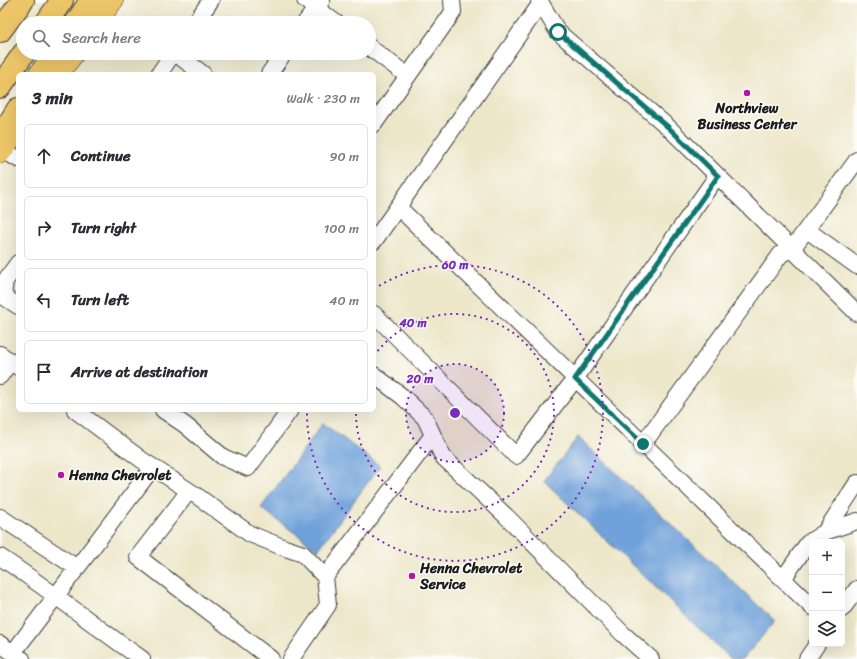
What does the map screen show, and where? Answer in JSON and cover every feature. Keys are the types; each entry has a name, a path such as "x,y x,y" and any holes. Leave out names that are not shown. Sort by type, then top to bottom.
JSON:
{"highway":[{"path":"0,31 23,0"},
{"path":"51,16 62,0"},
{"path":"81,16 91,0"},
{"path":"0,87 19,60"},
{"path":"41,72 50,60"},
{"path":"5,150 16,114"}],"main road":[{"path":"101,16 113,0"},
{"path":"60,72 69,60"},
{"path":"5,150 16,132"}],"street":[{"path":"199,16 211,0"},
{"path":"376,121 453,12 452,0"},
{"path":"376,238 540,2 558,32 668,127 857,313"},
{"path":"308,16 314,3 328,16"},
{"path":"376,52 408,76"},
{"path":"160,72 169,60"},
{"path":"184,60 200,72"},
{"path":"270,72 279,60"},
{"path":"643,444 781,254 792,249 857,160"},
{"path":"376,316 516,456 575,379 718,176"},
{"path":"398,207 809,603"},
{"path":"807,230 857,266"},
{"path":"16,266 5,281 3,296 16,305"},
{"path":"0,376 10,361"},
{"path":"376,376 404,397 425,418 443,456 512,521 623,634 651,659"},
{"path":"79,412 153,467 250,534 303,554 325,577 328,605 291,659"},
{"path":"166,412 185,425 223,457 248,468 289,412"},
{"path":"325,577 433,435"},
{"path":"0,644 18,656 55,596 153,467"},
{"path":"825,532 857,483"},
{"path":"189,491 138,557 271,659"},
{"path":"0,516 77,568"},
{"path":"783,579 808,543 825,532 857,521"},
{"path":"0,557 142,659"},
{"path":"845,605 857,589"},
{"path":"807,659 815,647"}],"water":[{"path":"323,423 380,466 318,550 261,508"},
{"path":"578,437 775,621 743,659 731,659 544,481"}],"place":[{"name":"Northview Business Center","path":"747,93"},
{"name":"Henna Chevrolet","path":"61,475"},
{"name":"Henna Chevrolet Service","path":"412,576"}],"route":[{"path":"558,32 668,127 718,176 575,379 643,444"}]}
